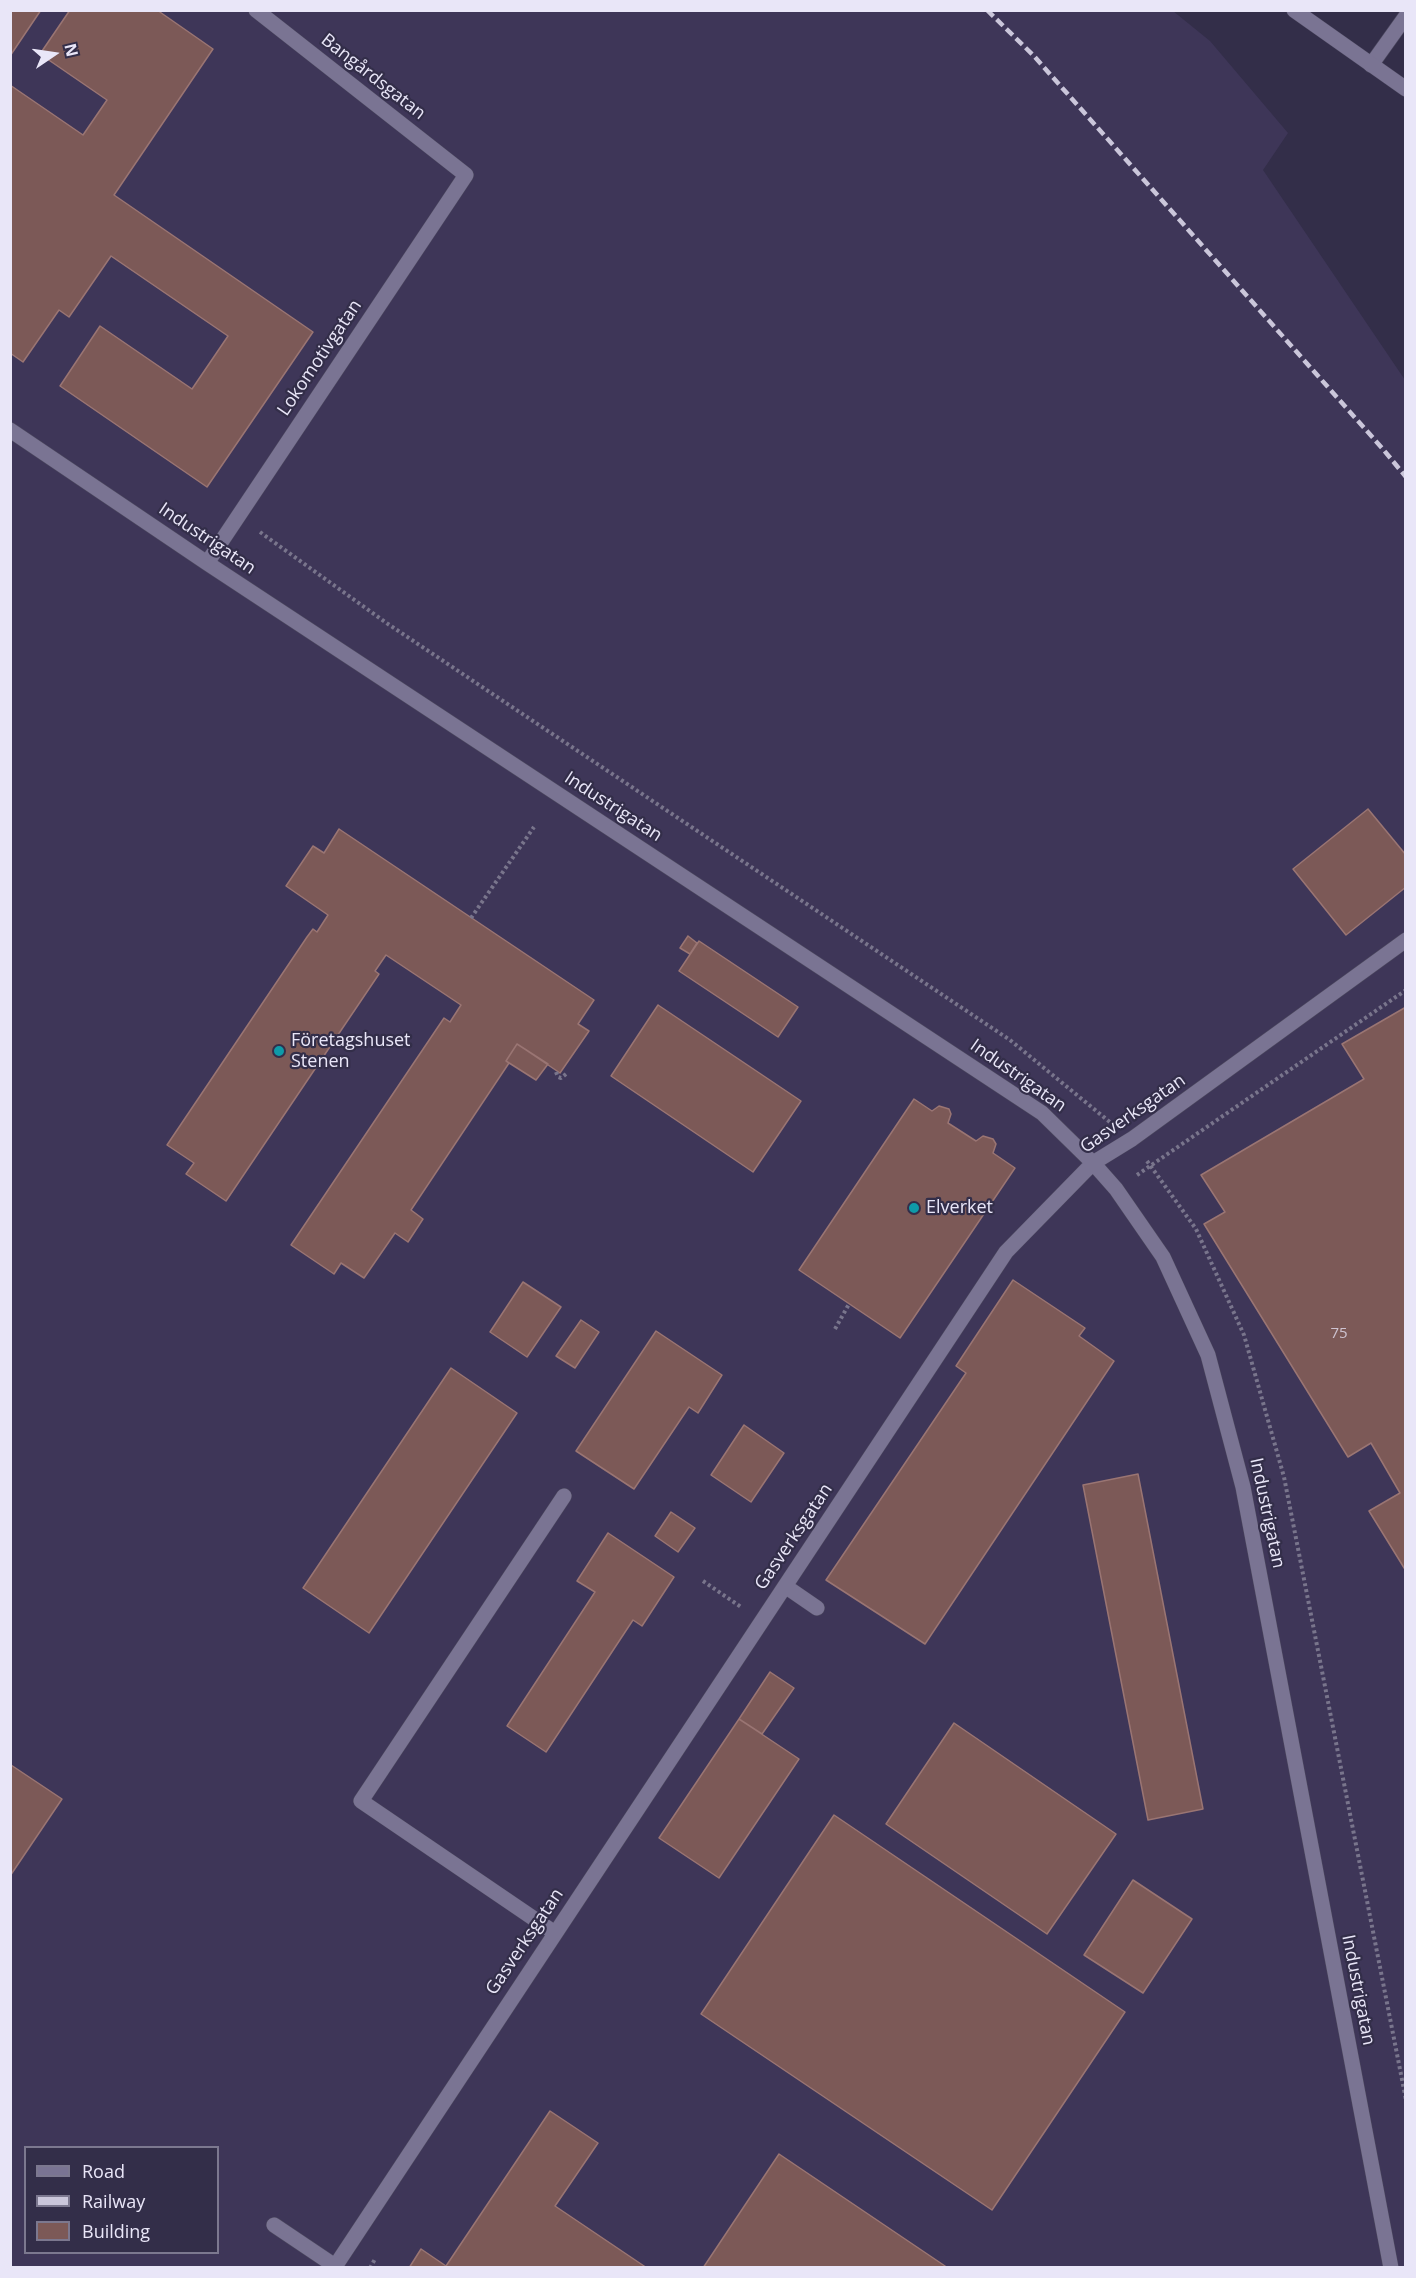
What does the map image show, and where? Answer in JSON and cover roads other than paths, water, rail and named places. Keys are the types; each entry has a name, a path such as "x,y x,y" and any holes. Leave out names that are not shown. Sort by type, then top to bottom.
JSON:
{"street":[{"name":"Bangårdsgatan","path":"256,10 466,175"},
{"path":"1294,10 1406,89"},
{"path":"1371,65 1406,16"},
{"name":"Lokomotivgatan","path":"207,563 466,175"},
{"name":"Industrigatan","path":"10,430 207,563 1042,1113 1093,1162 1116,1189 1163,1257 1208,1355 1243,1487 1391,2268"},
{"name":"Gasverksgatan","path":"334,2267 1006,1252 1093,1162 1132,1139 1406,940"},
{"path":"555,1933 361,1801 564,1496"},
{"path":"785,1586 817,1608"},
{"path":"274,2225 334,2267"}],"railway":[{"path":"987,10 1033,55 1406,477"}],"place":[{"name":"Företagshuset Stenen","path":"279,1051"},
{"name":"Elverket","path":"914,1208"}]}
